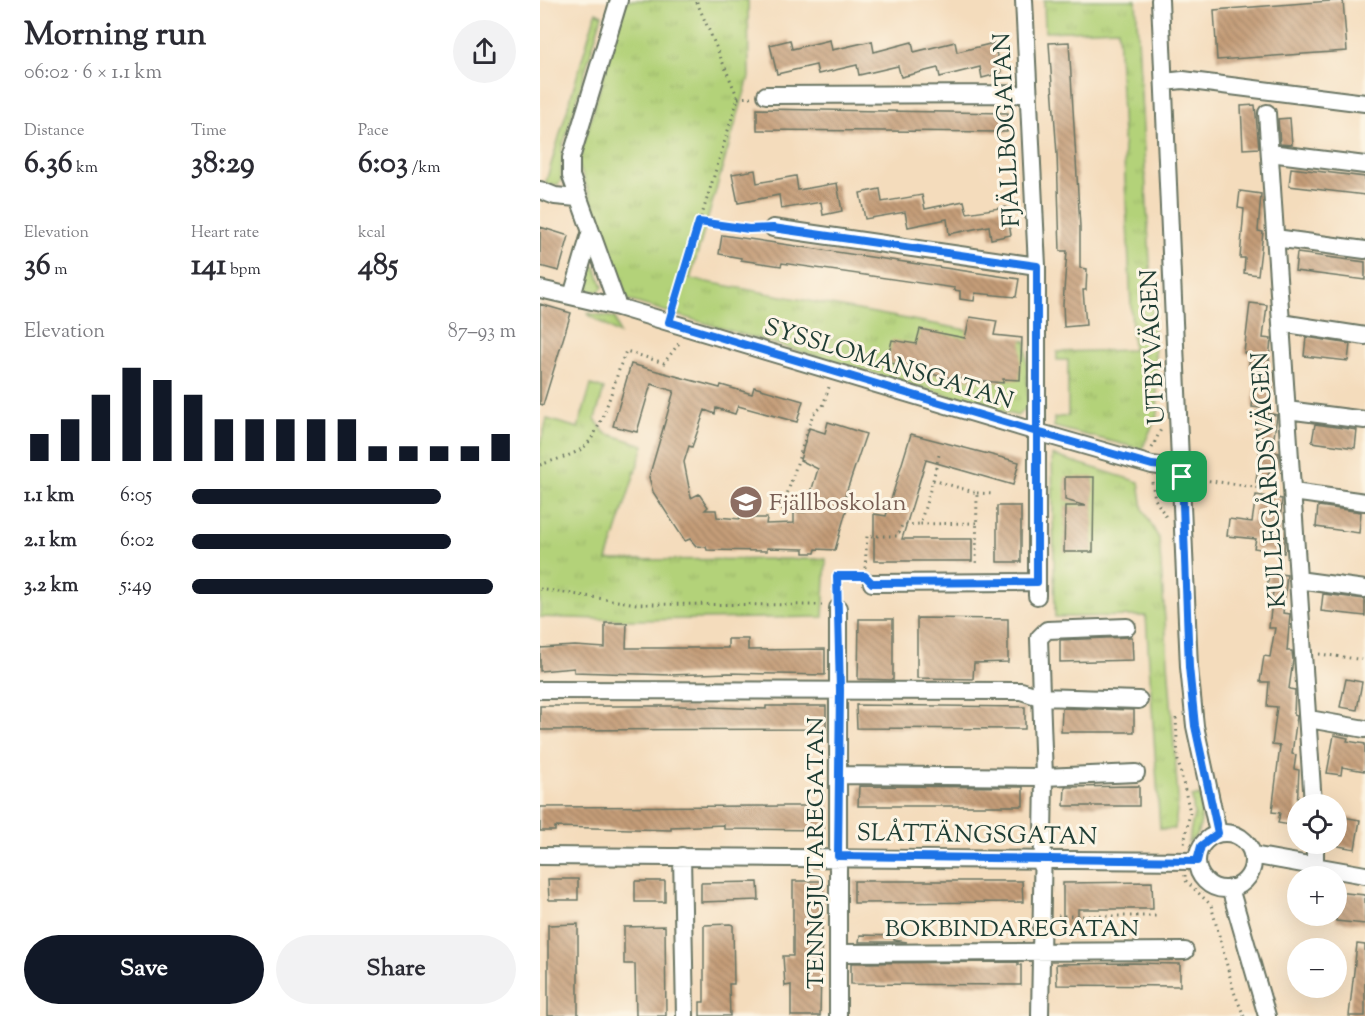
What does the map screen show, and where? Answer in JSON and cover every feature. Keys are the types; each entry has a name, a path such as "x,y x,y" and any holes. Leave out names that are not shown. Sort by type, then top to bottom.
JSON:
{"street":[{"path":"618,307 577,198 571,176 571,158 619,0"},
{"name":"FJÄLLBOGATAN","path":"872,583 976,583 1037,589 1037,266 1024,0"},
{"name":"UTBYVÄGEN","path":"1160,0 1189,667 1195,726 1218,833"},
{"path":"1164,82 1183,80 1365,103"},
{"path":"766,95 1029,94"},
{"name":"KULLEGÅRDSVÄGEN","path":"1267,113 1298,580 1310,719 1313,794"},
{"path":"1270,153 1365,165"},
{"path":"540,190 555,196 577,198"},
{"path":"773,228 1037,266"},
{"path":"572,296 590,234"},
{"path":"1275,238 1365,250"},
{"name":"SYSSLOMANSGATAN","path":"540,289 618,307 1182,473"},
{"path":"1281,322 1365,336"},
{"path":"1287,410 1365,420"},
{"path":"1293,492 1365,502"},
{"path":"1298,580 1365,589"},
{"name":"TENNGJUTAREGATAN","path":"838,608 840,690 838,1016"},
{"path":"1040,1016 1044,777 1038,644 1041,635 1047,630 1127,627"},
{"path":"540,690 1021,691 1040,697 1138,700"},
{"path":"1310,719 1365,729"},
{"path":"838,775 1044,777 1136,773"},
{"path":"1218,833 1237,835 1247,843 1252,855 1250,874 1242,883 1230,888 1218,888 1207,882 1199,873 1197,861 1201,846 1218,833"},
{"path":"1315,854 1315,864"},
{"path":"1252,855 1315,864 1365,875"},
{"name":"SLÅTTÄNGSGATAN","path":"540,856 838,856 1197,861"},
{"path":"682,856 685,1016"},
{"path":"1230,888 1267,1016"},
{"name":"BOKBINDAREGATAN","path":"839,953 1185,951"}],"path":[{"path":"669,322 738,98 696,0"},
{"path":"699,222 749,229 773,228"},
{"path":"540,465 582,448 598,430 614,378 626,351 664,363 675,351 688,328"},
{"path":"782,510 813,414 823,406 834,372"},
{"path":"920,524 940,451"},
{"path":"1182,473 1293,492"},
{"path":"933,480 977,493 994,494"},
{"path":"976,583 977,493"},
{"path":"540,589 637,604 822,605 838,608 837,576 865,576 867,536 898,536 902,525 976,523"},
{"path":"1304,652 1365,660"},
{"path":"1041,915 1160,916"}],"green space":[{"path":"626,0 748,0 749,77 690,279 1026,341 1028,407 1017,416 627,300 578,163"},
{"path":"1044,0 1136,0 1158,413 1142,449 1054,427 1054,418 1068,416 1068,360 1057,360 1057,352 1133,350 1118,29 1045,32"},
{"path":"596,12 602,15 562,149 561,181 557,185 545,185"},
{"path":"591,264 595,266 603,287 598,292 586,290 583,285"},
{"path":"588,313 615,318 619,334 589,315"},
{"path":"591,385 604,389 595,419 605,433 644,445 607,560 826,559 823,617 632,620 540,617 540,445 547,419 578,428"},
{"path":"1052,455 1139,482 1143,509 1159,539 1178,798 1175,829 1160,829 1146,616 1055,617"},
{"path":"1200,795 1199,828 1197,834 1188,843 1194,814 1192,797"}],"building":[{"path":"1343,0 1347,51 1217,60 1214,10"},
{"path":"790,40 792,49 830,40 832,50 872,41 874,52 912,42 914,52 955,42 957,52 994,43 1001,73 982,78 980,67 940,77 938,68 901,77 898,66 859,75 857,65 818,74 816,65 777,74 770,45"},
{"path":"1069,42 1080,227 1080,268 1087,269 1086,290 1083,290 1086,325 1064,327 1063,304 1067,251 1060,251 1057,154 1049,43"},
{"path":"1255,105 1259,148 1243,149 1241,106"},
{"path":"757,109 1008,113 1007,132 757,130"},
{"path":"1290,118 1292,145 1280,144 1278,119"},
{"path":"1291,168 1365,177 1365,195 1289,186"},
{"path":"755,170 757,183 796,176 798,190 837,183 842,211 823,215 821,202 781,209 779,195 738,203 732,174"},
{"path":"880,189 882,202 922,195 925,209 964,201 967,213 1006,207 1011,235 991,239 989,226 949,234 947,219 908,227 905,212 865,219 860,193"},
{"path":"1240,191 1261,194 1258,231 1263,232 1258,275 1244,273 1245,258 1240,258 1244,209 1238,208"},
{"path":"540,227 569,236 559,271 540,266"},
{"path":"722,235 1019,279 1016,297 975,293 974,301 960,299 960,291 954,290 955,288 782,263 781,266 741,260 741,258 719,254"},
{"path":"1297,253 1365,262 1365,280 1295,271"},
{"path":"1250,303 1267,305 1263,338 1271,339 1268,370 1249,367 1250,354 1244,353"},
{"path":"540,304 571,313 543,405 540,404"},
{"path":"970,317 997,321 994,335 1022,338 1020,380 1003,379 1003,383 943,377 887,362 892,340 916,344 920,329 965,338"},
{"path":"1306,337 1350,344 1348,361 1304,356"},
{"path":"631,364 720,388 721,385 752,394 754,387 803,401 797,422 738,406 735,414 716,408 715,414 705,410 692,447 689,446 684,462 691,498 699,494 708,507 705,510 716,510 717,517 740,519 740,512 754,514 754,518 767,518 766,524 794,523 794,512 805,512 818,469 800,460 809,428 825,433 828,422 866,434 845,496 850,497 835,550 816,549 815,553 804,553 804,549 707,550 706,547 696,546 690,539 685,541 653,492 649,477 674,391 651,384 637,432 613,426"},
{"path":"1257,370 1274,373 1270,409 1252,407"},
{"path":"1258,412 1277,415 1272,452 1279,453 1278,467 1270,466 1267,483 1256,482 1262,430 1255,428"},
{"path":"1315,424 1357,430 1355,448 1312,442"},
{"path":"911,434 1019,462 1013,485 926,460 902,539 972,539 972,561 874,561 874,514 886,516"},
{"path":"1065,477 1094,477 1093,552 1064,552 1065,506 1086,506 1065,500"},
{"path":"1256,495 1282,499 1279,536 1285,537 1284,553 1254,548 1256,539 1227,536 1229,519 1252,522"},
{"path":"997,506 1021,506 1021,562 997,562"},
{"path":"1318,506 1361,512 1359,533 1316,527"},
{"path":"1269,573 1287,575 1283,613 1290,614 1287,651 1292,651 1293,660 1289,689 1295,690 1294,715 1297,716 1292,754 1296,755 1294,769 1299,770 1298,794 1287,794 1287,824 1278,823 1280,813 1272,812 1280,746 1272,745 1277,707 1267,706 1269,682 1260,682 1264,656 1270,657 1275,628 1269,628 1273,591 1267,590"},
{"path":"1323,594 1365,599 1365,616 1321,611"},
{"path":"917,618 1008,619 1008,662 974,663 973,679 917,678"},
{"path":"859,619 893,619 893,680 858,679"},
{"path":"605,623 627,623 626,648 728,648 728,639 748,639 748,650 825,649 825,675 728,673 670,675 574,672 574,668 540,671 540,648 575,646 605,648"},
{"path":"1132,637 1133,660 1060,662 1060,640"},
{"path":"1346,679 1362,682 1357,710 1340,707"},
{"path":"856,705 1025,707 1025,729 857,728"},
{"path":"540,706 680,706 766,709 766,706 826,706 826,729 540,730"},
{"path":"1062,708 1134,710 1134,732 1061,732"},
{"path":"1334,735 1348,738 1347,741 1365,744 1365,771 1342,767 1341,775 1327,773"},
{"path":"859,786 1023,787 1023,806 858,806"},
{"path":"1139,786 1139,806 1064,806 1065,787"},
{"path":"823,806 824,830 724,829 724,825 671,827 671,830 555,827 555,831 540,831 540,807"},
{"path":"1347,818 1360,820 1355,849 1347,848"},
{"path":"548,879 578,879 578,900 549,900"},
{"path":"635,881 665,881 665,902 635,902"},
{"path":"793,881 823,881 820,1016 791,1016 791,985 785,986 783,956 793,956"},
{"path":"854,881 1022,881 1023,902 854,903"},
{"path":"758,882 759,900 701,902 701,883"},
{"path":"1152,882 1153,909 1078,909 1078,929 1063,929 1063,883"},
{"path":"1347,893 1365,895 1365,924 1347,922"},
{"path":"578,924 578,1016 548,1016 548,925"},
{"path":"704,925 733,925 734,984 729,984 730,1016 700,1016 700,1002 704,1002"},
{"path":"665,926 666,1016 636,1016 635,964 624,964 624,927"},
{"path":"860,935 894,936 894,940 907,942 859,942"},
{"path":"1357,944 1365,945 1365,1016 1349,1016"},
{"path":"1018,962 1018,965 1021,965 1021,985 851,984 851,963"},
{"path":"1056,964 1180,964 1180,986 1057,985"}],"place":[{"name":"Fjällboskolan","path":"746,502"}],"route":[{"path":"1182,477 1182,468 1152,465 1037,432 1037,266 773,228 749,229 699,222 669,322 1037,432 1037,582 872,583 865,576 837,576 840,690 838,856 1197,861 1201,846 1208,838 1218,833 1195,726 1189,667 1182,477"}]}
